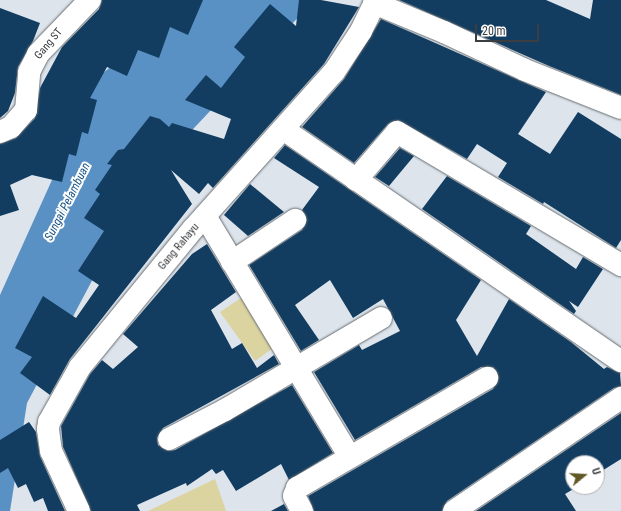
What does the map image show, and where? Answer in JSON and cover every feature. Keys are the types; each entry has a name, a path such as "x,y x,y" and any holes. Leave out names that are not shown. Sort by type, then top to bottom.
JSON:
{"street":[{"name":"Gang ST","path":"0,132 16,123 26,110 29,72 38,54 90,0"},
{"path":"375,2 525,70 621,108"},
{"name":"Gang Rahayu","path":"79,511 52,450 49,422 80,367 205,216 334,72 362,31 375,2"},
{"path":"283,129 621,361"},
{"path":"356,180 397,132 621,265"},
{"path":"205,216 350,457"},
{"path":"232,262 295,220"},
{"path":"169,439 297,368 381,318"},
{"path":"302,511 294,496 297,488 487,378"},
{"path":"454,511 621,398"}],"shaded area":[{"path":"244,296 276,346 255,361 220,312"},
{"path":"215,479 226,511 148,511"}],"water":[{"name":"Sungai Pelambuan","path":"197,0 311,0 306,9 146,179 27,403 10,511 0,511 0,295 99,76"}],"building":[{"path":"102,0 203,0 188,35 170,27 159,58 138,50 127,76 107,67 90,98 97,100 88,134 82,132 76,156 69,154 62,182 32,175 10,185 19,210 0,216 0,144 16,138 35,118 40,88 62,47 99,9"},
{"path":"299,0 321,0 359,7 324,64 213,188 208,183 199,194 171,170 192,204 70,359 50,395 20,373 32,357 15,348 43,296 76,318 99,285 78,271 104,231 84,218 100,194 95,190 112,165 107,164 118,150 124,149 150,116 160,119 169,127 172,123 224,139 231,119 185,100 206,75 221,88 245,57 234,47 270,4 296,26"},
{"path":"399,0 546,0 590,19 593,0 621,0 621,95 549,66"},
{"path":"0,8 40,23 33,41 18,67 15,93 8,111 0,118"},
{"path":"381,19 546,92 518,134 550,154 578,112 621,139 621,240 616,248 544,202 543,204 498,177 507,163 477,144 467,159 398,120 388,124 354,163 302,127 344,79"},
{"path":"285,145 481,280 456,320 477,356 509,299 571,342 604,369 607,367 620,373 621,386 614,388 447,501 442,511 314,511 308,496 493,389 499,378 493,367 481,367 355,440 314,372 359,345 362,350 400,331 383,299 353,318 330,280 295,305 319,340 301,351 249,265 302,230 307,220 302,210 319,187 274,158"},
{"path":"400,148 414,156 389,186 375,177"},
{"path":"447,176 531,226 526,234 576,269 583,257 603,269 578,307 569,301 576,311 574,314 422,209"},
{"path":"250,184 284,212 248,236 224,215"},
{"path":"207,244 236,292 211,310 232,349 242,343 257,368 274,355 279,364 163,428 157,438 158,445 168,451 175,450 292,385 333,453 289,480 281,464 236,491 223,470 216,474 212,469 187,486 186,483 137,505 140,511 91,511 63,447 61,426 90,374 102,360 113,369 138,347 123,334 192,254"},
{"path":"621,413 621,459 605,469 605,455 565,455 565,495 576,511 476,511"},
{"path":"29,422 36,432 40,456 65,511 48,511 43,498 34,502 26,484 18,488 8,468 0,473 0,440"},
{"path":"284,504 288,511 271,511"}]}
